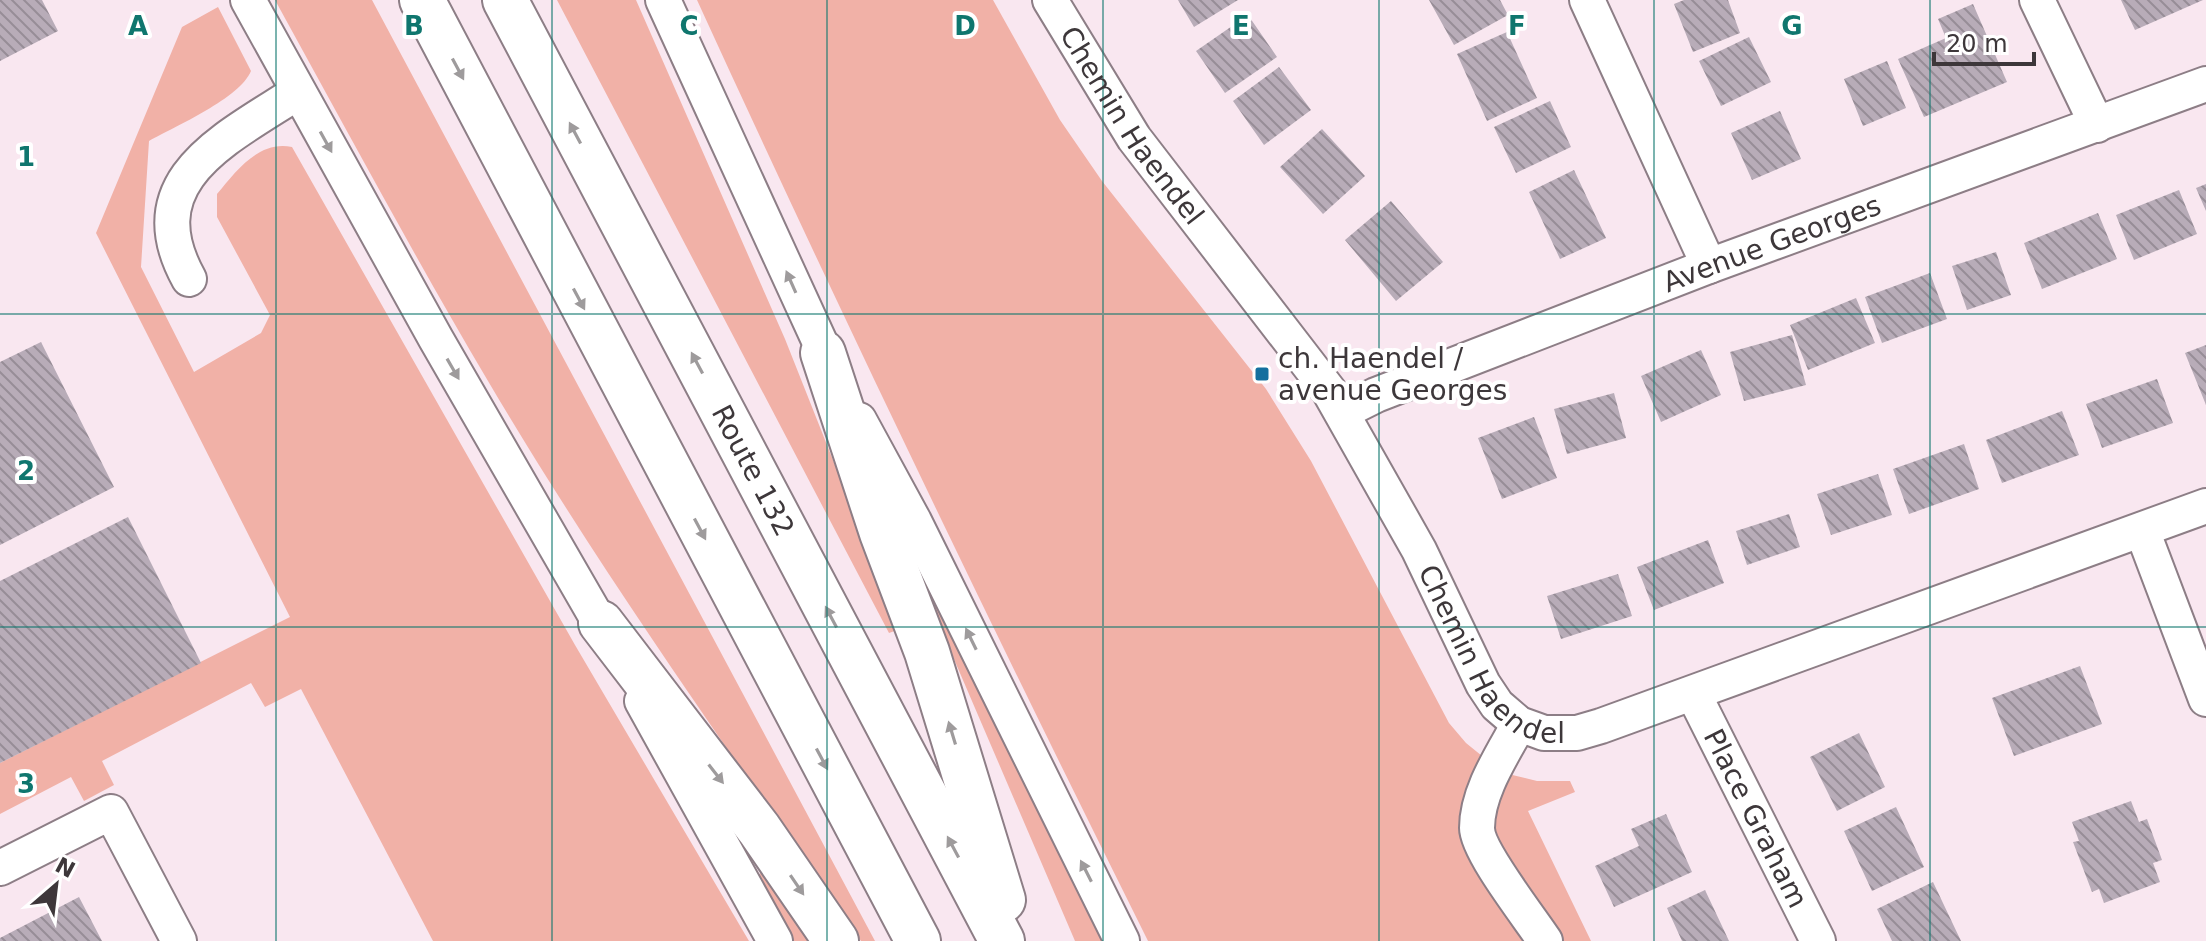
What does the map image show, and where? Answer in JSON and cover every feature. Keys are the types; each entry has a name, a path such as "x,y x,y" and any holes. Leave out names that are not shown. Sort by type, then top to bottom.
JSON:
{"highway":[{"path":"422,0 918,941"},
{"name":"Route 132","path":"505,0 1002,941"},
{"path":"823,353 882,533 927,652 1015,941"},
{"path":"601,623 759,829 836,941"}],"street":[{"path":"248,0 601,623 723,852 775,941"},
{"path":"663,0 823,353 914,521 1122,941"},
{"name":"Chemin Haendel","path":"1050,0 1134,138 1305,358 1342,412 1419,550 1483,684 1497,705 1519,724 1544,733 1577,733 1694,695 2206,506"},
{"path":"1587,0 1709,266"},
{"path":"2037,0 2097,125"},
{"name":"Avenue Georges","path":"1342,412 1376,395 1709,266 2206,84"},
{"path":"189,279 172,241 174,203 182,184 190,171 225,141 298,92"},
{"path":"2142,530 2206,699"},
{"name":"Place Graham","path":"1694,695 1818,941"},
{"path":"1519,724 1480,806 1477,831 1484,850 1545,941"},
{"path":"0,868 111,812 179,941"}],"shaded area":[{"path":"275,0 372,0 875,941 861,941 576,524 460,334"},
{"path":"557,0 636,0 785,339 900,629 889,633"},
{"path":"697,0 993,0 1060,120 1102,181 1266,389 1311,461 1449,723 1466,743 1487,760 1471,807 1533,941 1148,941 919,473"},
{"path":"218,7 251,71 245,81 221,101 149,141 141,267 194,372 261,333 270,315 217,217 217,194 249,159 269,148 292,147 575,645 749,941 433,941 301,689 265,707 251,683 102,761 114,785 84,801 71,777 0,814 0,763 290,617 96,233 182,27"},
{"path":"917,563 1105,941 1075,941 914,566"},
{"path":"1504,773 1537,781 1570,781 1575,792 1528,811 1591,941 1554,941 1485,836"},
{"path":"764,871 813,941 793,941 755,877"}],"building":[{"path":"0,0 42,0 58,31 0,61"},
{"path":"1178,0 1238,0 1194,27"},
{"path":"1429,0 1500,0 1508,15 1454,45"},
{"path":"1684,0 1728,0 1740,33 1693,52 1674,4"},
{"path":"2121,0 2203,0 2135,30"},
{"path":"1973,4 2007,82 1924,117 1898,59 1946,38 1938,19"},
{"path":"1248,15 1277,57 1225,93 1196,51"},
{"path":"1507,32 1537,98 1487,121 1457,54"},
{"path":"1749,37 1771,82 1721,106 1699,61"},
{"path":"1887,61 1906,108 1863,126 1844,79"},
{"path":"1279,67 1311,110 1264,145 1233,101"},
{"path":"1550,101 1571,147 1516,173 1494,127"},
{"path":"1780,111 1801,159 1752,180 1731,133"},
{"path":"1322,129 1365,176 1323,214 1280,167"},
{"path":"1574,170 1606,238 1560,259 1529,192"},
{"path":"2206,184 2206,211 2196,188"},
{"path":"2179,190 2197,234 2134,260 2116,215"},
{"path":"1391,201 1443,262 1396,301 1345,240"},
{"path":"2098,213 2117,259 2042,289 2024,243"},
{"path":"1996,252 2011,295 1967,310 1952,266"},
{"path":"1930,273 1947,319 1882,343 1865,297"},
{"path":"1856,298 1875,343 1808,370 1790,325"},
{"path":"1792,335 1806,385 1744,401 1730,352"},
{"path":"41,342 114,487 0,545 0,362"},
{"path":"2206,345 2206,405 2185,353"},
{"path":"1701,350 1721,395 1661,422 1641,376"},
{"path":"2157,379 2173,423 2102,448 2086,404"},
{"path":"1614,393 1626,438 1567,454 1554,409"},
{"path":"2062,411 2079,455 2002,483 1986,440"},
{"path":"1534,417 1557,478 1502,499 1478,438"},
{"path":"1964,444 1979,489 1909,514 1893,469"},
{"path":"1878,474 1892,515 1831,535 1817,494"},
{"path":"1789,514 1800,547 1747,565 1736,531"},
{"path":"128,517 201,663 0,763 0,581"},
{"path":"1708,540 1724,583 1654,610 1637,567"},
{"path":"1618,574 1632,616 1561,639 1547,596"},
{"path":"2080,666 2102,724 2014,756 1992,698"},
{"path":"1859,733 1885,787 1837,811 1810,757"},
{"path":"2131,801 2139,822 2147,819 2162,860 2153,863 2160,882 2104,903 2099,889 2092,892 2073,842 2079,841 2072,822"},
{"path":"1896,807 1924,867 1872,891 1844,831"},
{"path":"1666,814 1692,872 1614,907 1595,866 1639,846 1631,829"},
{"path":"1933,882 1961,941 1892,941 1877,909"},
{"path":"1705,890 1729,941 1682,941 1667,908"},
{"path":"79,897 102,941 0,941 0,938"}],"place":[{"name":"ch. Haendel / avenue Georges","path":"1262,374"}]}
